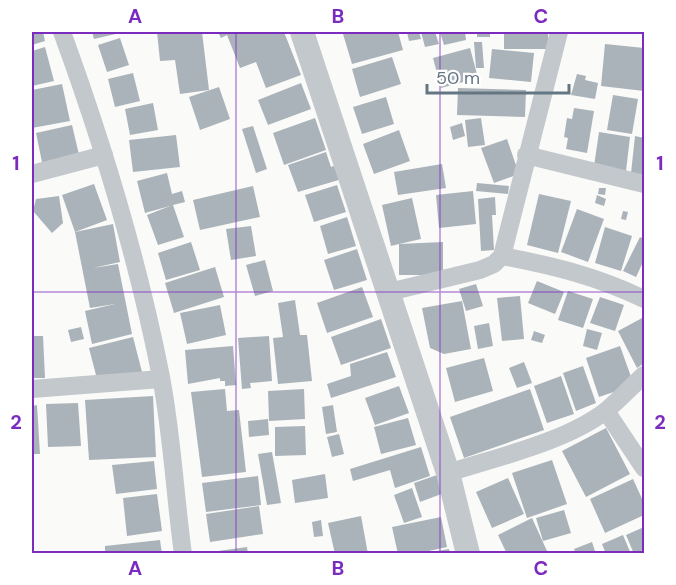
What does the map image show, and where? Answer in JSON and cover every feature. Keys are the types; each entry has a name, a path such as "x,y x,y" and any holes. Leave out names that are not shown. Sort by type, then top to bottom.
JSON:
{"street":[{"path":"62,32 104,155 133,260 161,379 183,554"},
{"path":"302,32 448,473 468,554"},
{"path":"389,292 480,270 494,264 502,256 559,32"},
{"path":"32,174 104,155"},
{"path":"526,155 645,184"},
{"path":"502,256 568,268 608,281 645,299"},
{"path":"448,473 545,441 606,411 645,375"},
{"path":"32,389 161,379"},
{"path":"606,411 645,468"}],"building":[{"path":"32,32 43,32 45,41 32,45"},
{"path":"92,32 124,32 94,39"},
{"path":"157,32 202,32 209,90 180,94 175,60 160,61"},
{"path":"218,32 284,32 301,75 266,88 256,62 240,68 227,35 221,38"},
{"path":"398,32 403,50 352,64 343,34"},
{"path":"407,32 419,32 421,39 409,41"},
{"path":"421,32 435,32 439,44 425,47"},
{"path":"440,32 454,32 455,34 465,32 466,40 444,45"},
{"path":"477,32 490,32 490,37 477,37"},
{"path":"504,32 548,32 548,49 504,49"},
{"path":"120,38 129,65 107,72 98,45"},
{"path":"474,42 482,42 484,68 476,68"},
{"path":"605,44 644,48 644,91 601,86"},
{"path":"45,47 54,81 32,86 32,51"},
{"path":"470,48 478,78 441,88 433,58"},
{"path":"492,49 534,53 531,82 489,78"},
{"path":"392,57 401,84 360,97 352,69"},
{"path":"133,73 140,101 115,107 108,79"},
{"path":"577,74 586,76 585,80 598,83 595,99 571,95"},
{"path":"301,83 311,109 268,125 258,100"},
{"path":"62,84 70,121 32,128 32,90"},
{"path":"219,87 230,119 200,130 189,97"},
{"path":"458,88 526,90 525,117 457,115"},
{"path":"613,95 638,99 632,134 607,130"},
{"path":"386,97 394,124 362,134 353,107"},
{"path":"153,103 158,130 130,135 125,109"},
{"path":"574,108 594,111 587,153 566,149 568,138 564,137 567,118 572,119"},
{"path":"315,118 326,150 284,165 273,133"},
{"path":"481,118 485,145 468,147 465,120"},
{"path":"462,123 465,136 453,140 450,127"},
{"path":"72,125 80,159 43,167 36,133"},
{"path":"253,126 267,169 256,173 242,129"},
{"path":"399,130 410,161 374,174 363,144"},
{"path":"599,132 630,137 626,171 594,166"},
{"path":"176,135 180,167 133,172 129,140"},
{"path":"635,136 644,138 644,175 631,173"},
{"path":"507,139 519,174 494,183 481,148"},
{"path":"326,152 331,167 336,165 342,179 298,192 288,165"},
{"path":"442,164 446,188 398,195 394,172"},
{"path":"167,173 172,194 182,191 185,202 173,205 184,237 158,245 147,215 170,206 145,213 137,181"},
{"path":"477,183 509,186 508,194 476,191"},
{"path":"94,184 107,220 75,232 62,195"},
{"path":"337,185 346,212 314,222 305,195"},
{"path":"253,186 260,217 200,230 193,200"},
{"path":"599,188 606,188 605,195 598,194"},
{"path":"473,191 476,224 439,228 436,195"},
{"path":"539,194 571,201 558,253 527,245"},
{"path":"597,195 606,199 604,206 595,203"},
{"path":"59,196 63,223 52,233 33,211 36,199"},
{"path":"495,197 496,215 492,215 494,250 481,251 478,199"},
{"path":"412,198 421,239 391,246 382,205"},
{"path":"577,209 604,219 588,262 561,252"},
{"path":"623,211 628,212 626,220 621,219"},
{"path":"347,217 356,246 328,254 320,226"},
{"path":"113,224 120,262 93,268 118,264 132,334 92,344 85,311 115,304 90,308 75,232"},
{"path":"251,226 256,256 231,260 226,229"},
{"path":"605,227 632,236 621,271 595,263"},
{"path":"640,237 644,239 644,260 636,277 623,271"},
{"path":"191,242 200,270 166,280 158,253"},
{"path":"443,242 443,275 399,275 399,244"},
{"path":"357,249 367,280 334,290 324,260"},
{"path":"265,260 273,291 255,296 246,265"},
{"path":"215,267 224,297 174,313 165,283"},
{"path":"537,281 564,292 555,314 528,303"},
{"path":"476,284 483,306 466,311 459,289"},
{"path":"362,287 373,317 327,333 317,303"},
{"path":"568,291 593,299 583,328 558,320"},
{"path":"520,296 524,339 502,341 497,298"},
{"path":"600,297 624,305 615,331 590,323"},
{"path":"295,300 300,335 307,335 312,381 278,384 273,338 283,337 278,303"},
{"path":"462,301 471,349 444,354 430,348 422,308"},
{"path":"220,305 226,335 187,344 180,313"},
{"path":"644,317 644,363 637,368 618,331"},
{"path":"381,319 391,348 341,365 331,337"},
{"path":"489,323 493,346 478,349 474,326"},
{"path":"81,327 84,339 71,342 68,330"},
{"path":"587,329 602,333 597,350 583,346"},
{"path":"534,331 545,335 542,343 531,340"},
{"path":"32,336 43,336 45,378 32,378"},
{"path":"269,336 272,381 250,383 251,388 242,389 238,338"},
{"path":"133,337 142,372 98,383 89,348"},
{"path":"233,346 236,385 225,386 225,381 220,381 220,378 188,384 185,350"},
{"path":"620,346 634,385 599,397 586,358"},
{"path":"387,352 396,377 331,398 327,384 351,376 350,364"},
{"path":"484,358 493,391 455,402 446,368"},
{"path":"524,362 532,383 517,388 509,368"},
{"path":"583,366 596,403 576,411 563,373"},
{"path":"561,376 574,414 547,423 534,386"},
{"path":"399,386 409,413 375,425 365,398"},
{"path":"225,389 227,411 239,410 246,472 202,477 191,392"},
{"path":"304,389 305,419 269,421 268,391"},
{"path":"530,389 544,430 464,458 450,417"},
{"path":"153,396 156,457 89,460 85,400"},
{"path":"78,403 81,446 48,447 46,404"},
{"path":"37,405 40,454 32,454 32,406"},
{"path":"333,405 337,432 326,434 322,407"},
{"path":"408,418 416,445 381,454 374,427"},
{"path":"268,419 269,435 249,437 248,421"},
{"path":"305,426 306,455 275,456 275,427"},
{"path":"606,428 630,474 586,497 562,451"},
{"path":"339,434 344,454 332,457 327,437"},
{"path":"421,447 430,476 395,488 390,470 353,481 350,469"},
{"path":"272,452 281,503 267,505 258,454"},
{"path":"552,460 567,504 527,518 512,473"},
{"path":"154,461 157,489 116,494 112,465"},
{"path":"325,474 328,498 295,503 292,480"},
{"path":"437,475 444,493 420,502 414,483"},
{"path":"258,476 261,505 206,512 202,483"},
{"path":"508,478 524,514 492,528 476,492"},
{"path":"633,479 644,503 644,515 605,533 590,499"},
{"path":"412,488 422,517 404,523 394,495"},
{"path":"157,494 162,531 127,536 123,498"},
{"path":"259,506 263,534 210,542 206,514"},
{"path":"564,510 571,533 543,541 536,518"},
{"path":"361,516 368,554 335,554 328,523"},
{"path":"441,517 447,547 415,554 398,554 392,527"},
{"path":"532,518 547,551 542,554 507,554 498,535"},
{"path":"321,520 323,536 314,537 312,522"},
{"path":"644,527 644,554 634,554 626,535"},
{"path":"623,535 631,554 606,554 602,544"},
{"path":"160,540 162,554 105,554 105,546"},
{"path":"592,542 596,554 576,554 574,549"},
{"path":"247,547 248,554 211,554 211,552"},
{"path":"449,549 450,554 431,554 431,552"}]}
